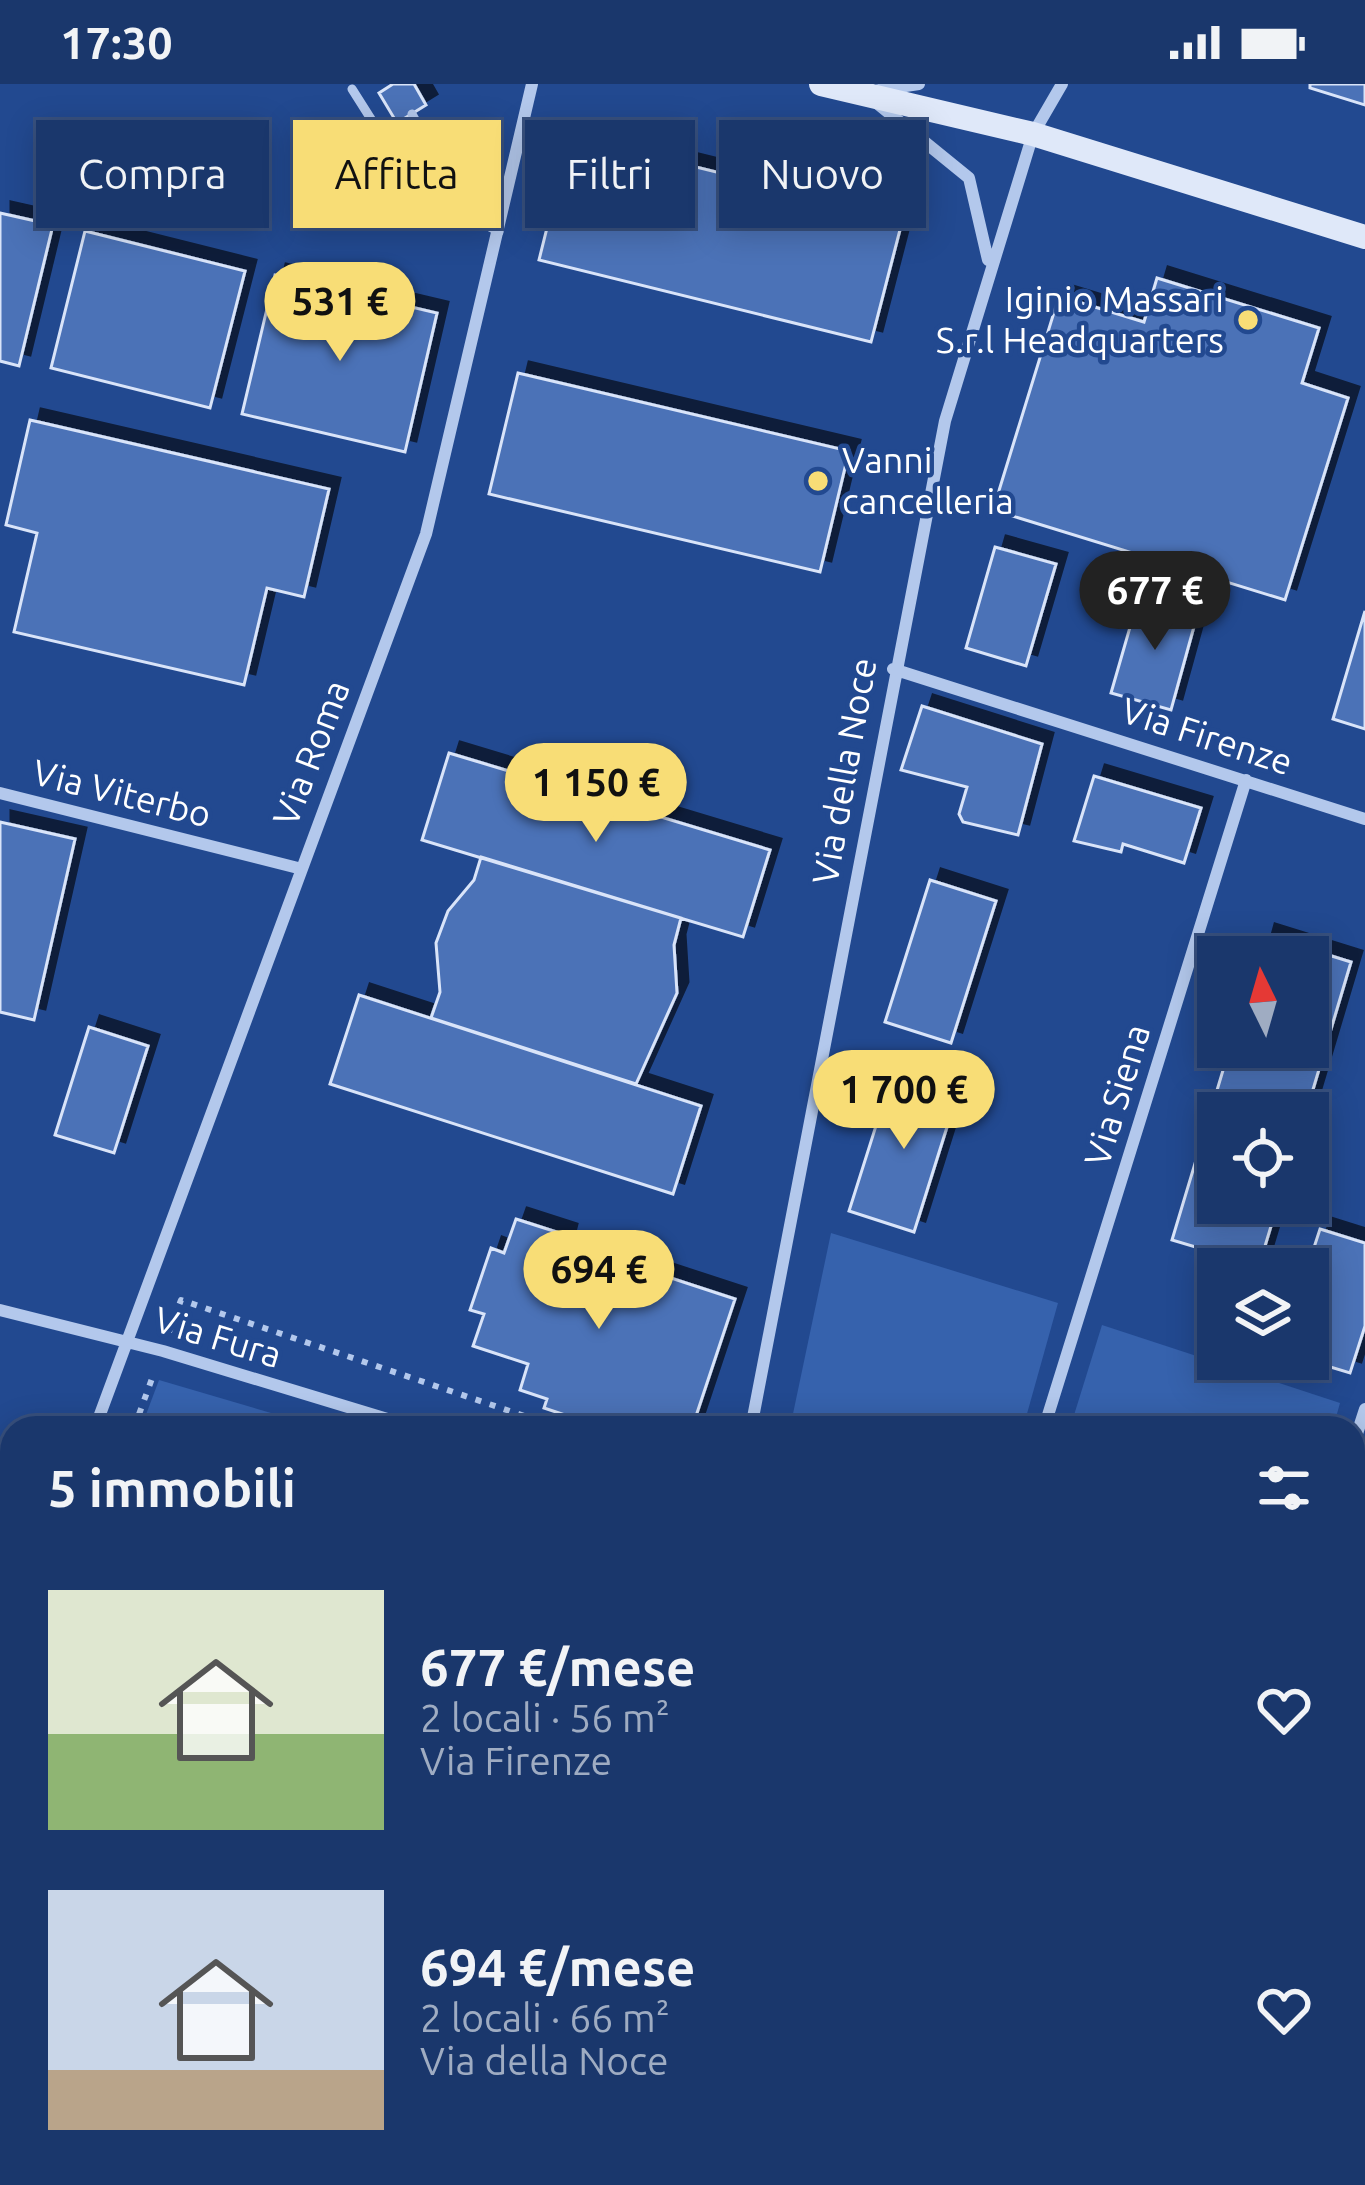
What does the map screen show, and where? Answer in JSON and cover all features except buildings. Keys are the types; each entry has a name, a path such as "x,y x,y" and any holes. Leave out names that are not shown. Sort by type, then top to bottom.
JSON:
{"main road":[{"path":"821,84 1033,134 1365,237"}],"street":[{"name":"Via Roma","path":"98,1416 298,868 426,534 532,84"},
{"path":"863,92 919,84"},
{"name":"Via della Noce","path":"753,1416 893,669 945,421 1033,134 1062,84"},
{"path":"863,92 969,178 989,267"},
{"name":"Via Firenze","path":"893,669 1365,819"},
{"name":"Via Siena","path":"1048,1416 1246,780"},
{"name":"Via Viterbo","path":"0,793 298,868"},
{"name":"Via Fura","path":"0,1310 126,1341 377,1416"}],"lane":[{"path":"352,89 372,120"},
{"path":"412,114 416,120"},
{"path":"492,228 499,232"}],"path":[{"path":"175,1318 181,1300 524,1416"},
{"path":"138,1416 150,1384"}],"shaded area":[{"path":"831,1233 1058,1303 1026,1416 793,1416"},
{"path":"1102,1325 1197,1356 1197,1380 1270,1380 1340,1403 1336,1416 1074,1416"},
{"path":"159,1380 281,1416 146,1416"}],"place":[{"name":"Iginio Massari S.r.l Headquarters","path":"1248,320"},
{"name":"Vanni cancelleria","path":"818,481"}]}
